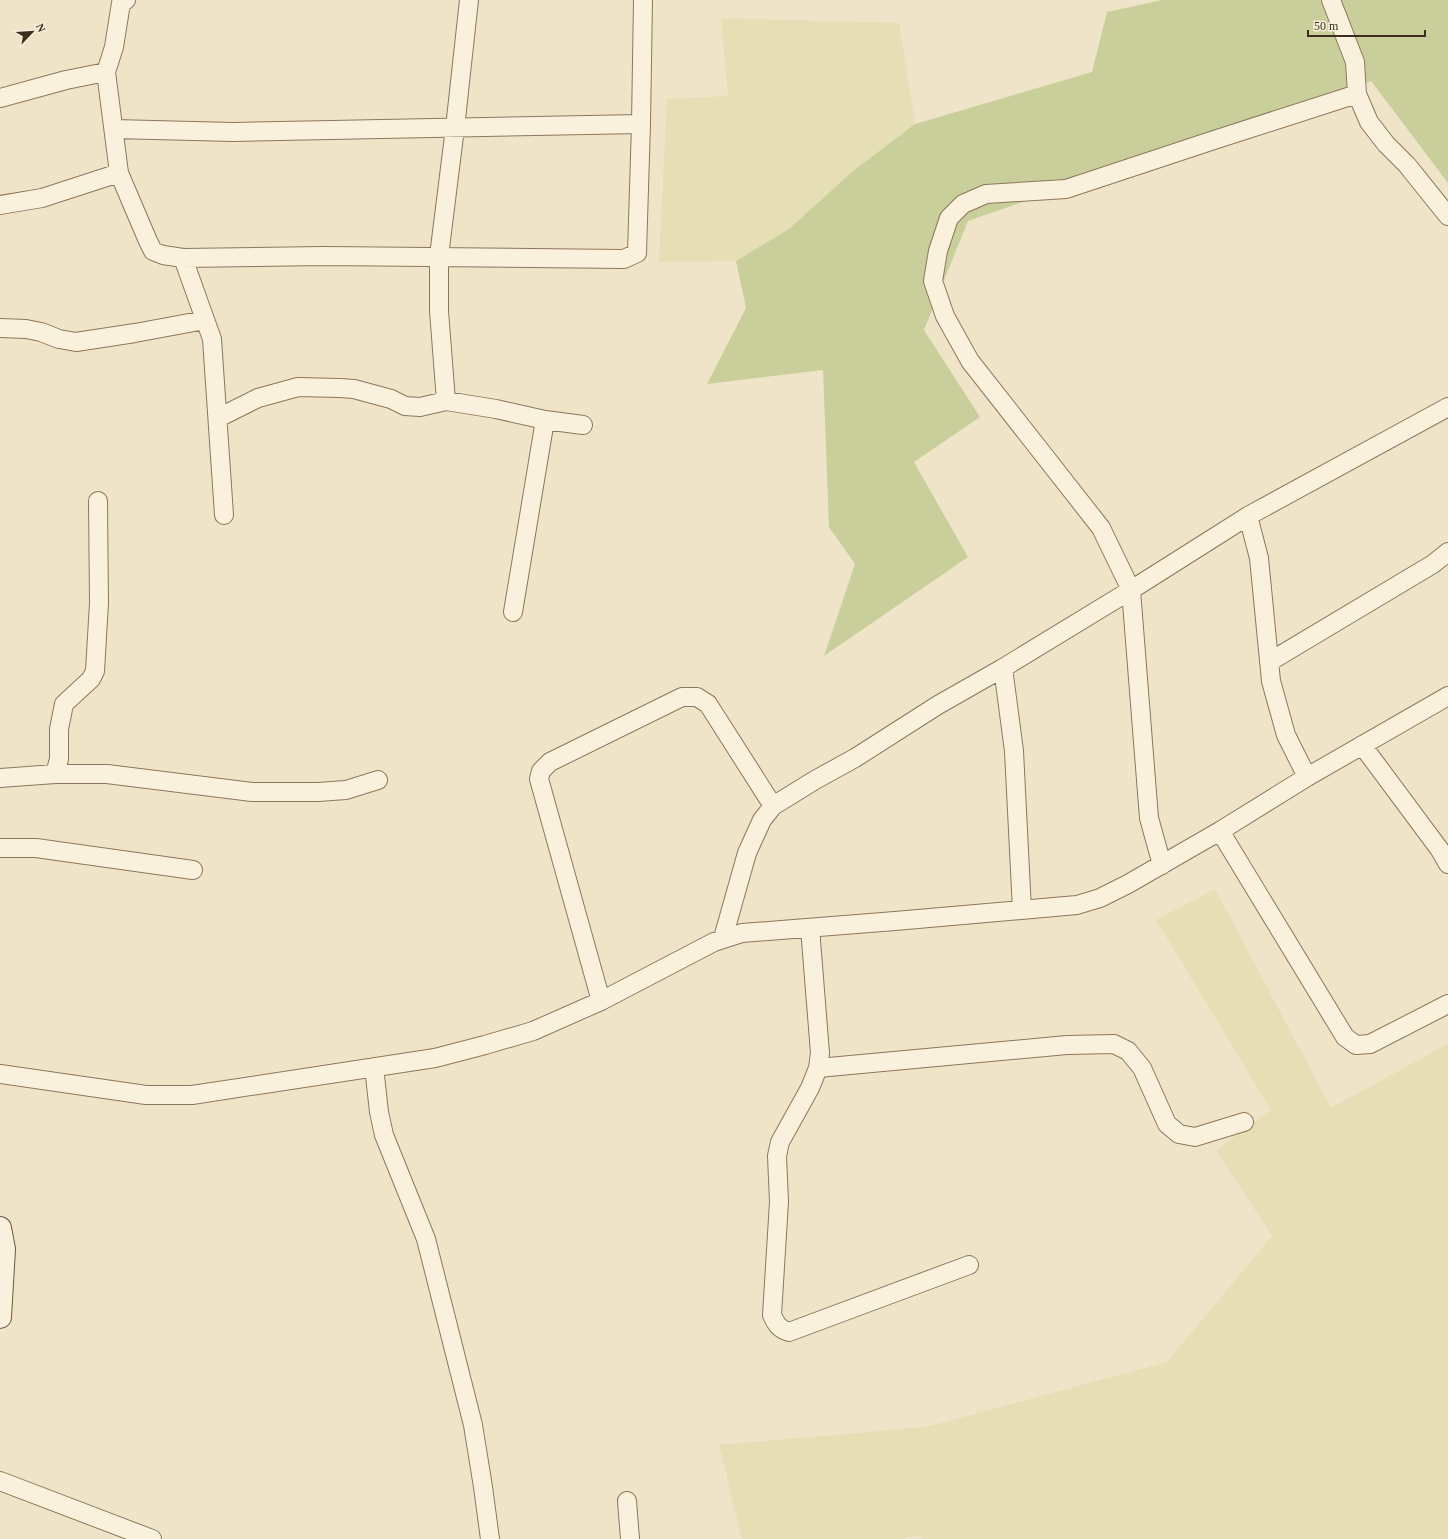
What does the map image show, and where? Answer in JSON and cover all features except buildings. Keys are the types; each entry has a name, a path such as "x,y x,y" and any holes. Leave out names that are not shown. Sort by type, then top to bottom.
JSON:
{"street":[{"path":"446,401 438,311 439,256 469,0"},
{"path":"121,1 114,47 106,72 119,173 148,242 154,251 163,255 183,258 439,256 624,259 637,253 643,0"},
{"path":"1331,0 1355,62 1357,94 1369,122 1386,144 1407,165 1448,216"},
{"path":"0,98 66,80 106,72"},
{"path":"1162,865 1149,818 1131,590 1101,528 970,361 945,316 934,281 938,251 949,218 963,204 986,194 1066,190 1211,140 1357,94"},
{"path":"114,130 233,132 641,124"},
{"path":"0,206 42,198 119,173"},
{"path":"183,258 212,339 224,514"},
{"path":"0,328 26,329 41,332 59,339 76,342 205,320"},
{"path":"218,418 258,398 298,387 354,389 391,399 405,406 420,407 446,401 496,409 545,420 583,425"},
{"path":"723,938 747,853 762,820 773,806 854,758 938,704 1003,668 1131,590 1248,516 1448,407"},
{"path":"514,612 545,420"},
{"path":"55,774 59,759 59,730 64,704 91,678 95,671 100,603 98,502"},
{"path":"1248,516 1259,558 1271,681 1286,735 1307,777"},
{"path":"1269,662 1433,564 1448,552"},
{"path":"1003,668 1014,751 1022,910"},
{"path":"0,1074 146,1095 192,1095 374,1066 435,1058 533,1031 601,1001 723,938 742,933 1077,905 1100,898 1162,865 1307,777 1448,696"},
{"path":"601,1001 539,779 541,771 550,762 682,697 697,697 708,704 773,806"},
{"path":"1362,745 1440,850 1448,864"},
{"path":"0,778 55,774 107,774 252,792 318,792 346,790 378,780"},
{"path":"1220,831 1345,1037 1356,1045 1370,1044 1448,1004"},
{"path":"0,848 36,848 193,870"},
{"path":"810,928 820,1053 818,1068 810,1088 780,1142 777,1156 780,1202 772,1315 776,1324 782,1330 789,1332 969,1265"},
{"path":"818,1068 1067,1045 1114,1044 1128,1051 1142,1068 1167,1124 1179,1134 1195,1137 1244,1122"},
{"path":"374,1066 379,1112 384,1135 426,1239 473,1426 490,1539"},
{"path":"0,1228 4,1249 0,1317"},
{"path":"0,1481 152,1539"},
{"path":"627,1502 630,1539"}],"shaded area":[{"path":"721,18 899,23 915,124 853,171 789,229 736,261 659,262 667,99 728,96"},
{"path":"1215,889 1331,1108 1448,1044 1448,1539 922,1539 918,1535 903,1539 742,1539 719,1445 926,1427 1167,1362 1272,1236 1216,1150 1271,1110 1156,920"}],"green space":[{"path":"1162,0 1448,0 1448,183 1371,81 968,221 924,330 980,417 914,462 968,557 824,656 855,564 829,527 823,370 707,384 746,308 736,261 789,229 853,171 915,124 1092,72 1107,12"}]}
